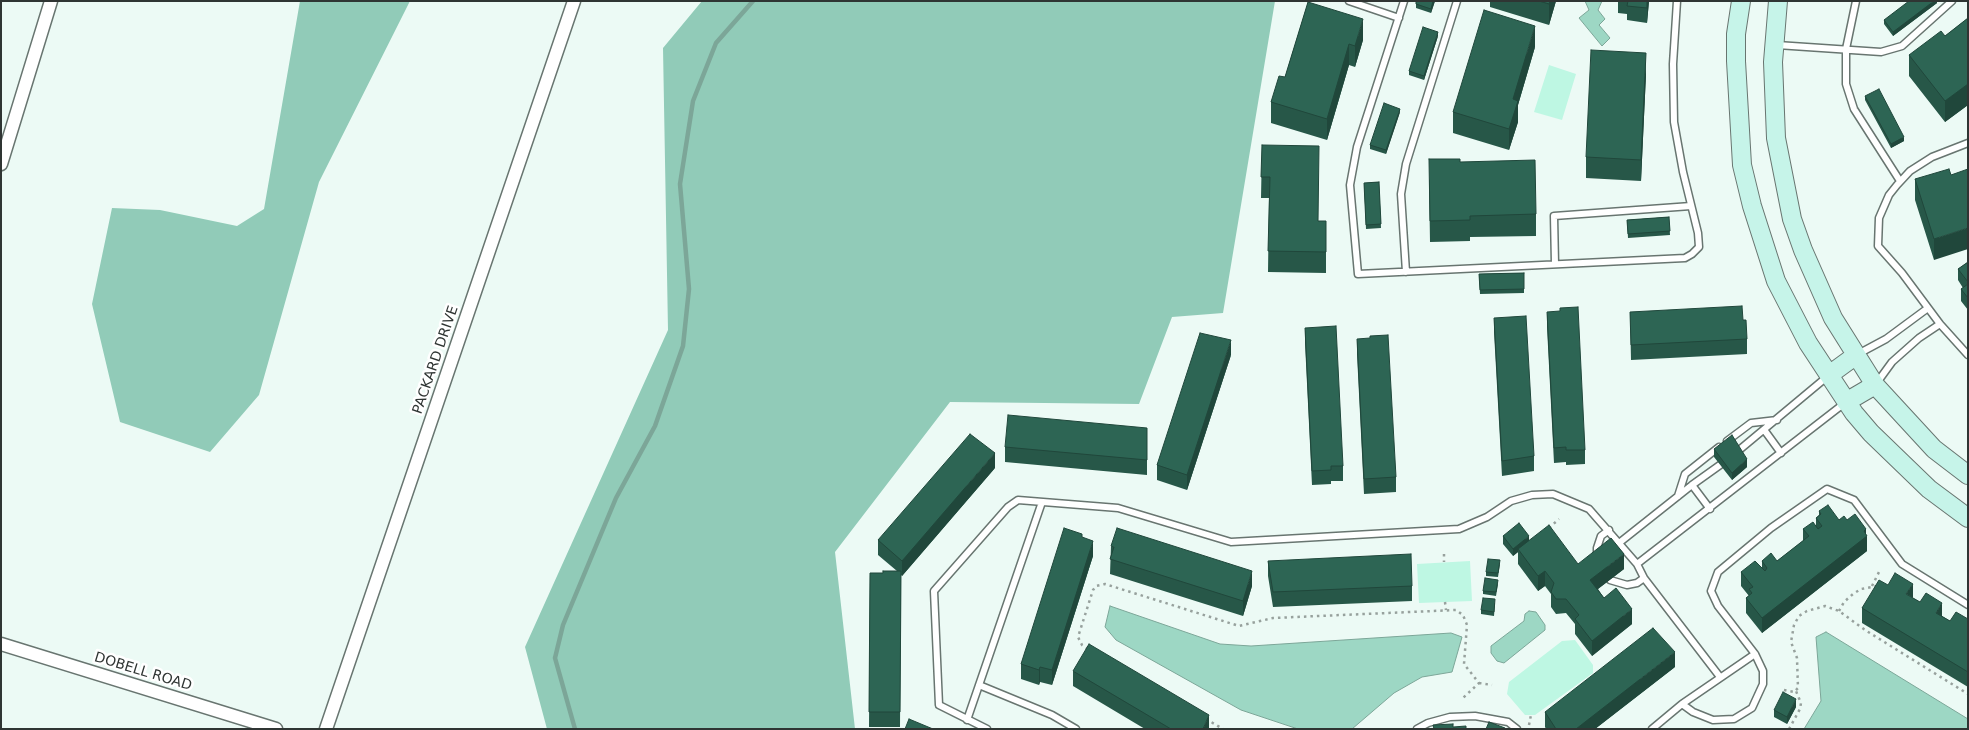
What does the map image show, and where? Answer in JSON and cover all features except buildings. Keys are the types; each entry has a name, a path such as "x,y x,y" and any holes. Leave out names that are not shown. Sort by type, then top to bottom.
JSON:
{"street":[{"path":"1,164 51,1"},
{"name":"PACKARD DRIVE","path":"326,729 574,1"},
{"path":"1740,1 1736,34 1736,87 1744,174 1752,206 1776,281 1808,343 1846,402 1870,433 1929,489 1968,518"},
{"path":"1778,1 1773,45 1776,138 1792,219 1833,318 1855,356 1875,385 1934,449 1968,475"},
{"path":"1828,375 1855,356"},
{"path":"1846,402 1875,385"},
{"name":"DOBELL ROAD","path":"1,644 276,729"}],"lane":[{"path":"1349,1 1399,18"},
{"path":"1404,1 1357,147 1350,185 1358,274 1685,258 1692,254 1699,247 1698,233 1674,122 1673,64 1677,1"},
{"path":"1406,272 1401,194 1406,164 1458,1"},
{"path":"1856,1 1846,49 1846,84 1854,109 1900,181"},
{"path":"1773,45 1881,52 1902,46 1952,1"},
{"path":"1968,143 1932,157 1910,171 1900,181 1889,195 1879,218 1878,246 1940,324 1968,355"},
{"path":"1555,264 1554,216 1692,206"},
{"path":"1855,356 1886,339 1928,308"},
{"path":"1875,385 1892,362 1918,338 1940,324"},
{"path":"1738,451 1828,375"},
{"path":"1638,564 1846,402"},
{"path":"1678,496 1685,474 1718,448 1751,423 1777,420"},
{"path":"1765,430 1781,453"},
{"path":"1619,543 1720,465"},
{"path":"1692,485 1710,508"},
{"path":"1682,704 1693,712 1713,720 1734,719 1752,708 1763,684 1763,671 1755,654 1718,606 1711,591 1718,572 1771,528 1827,489 1854,500 1902,564 1968,605"},
{"path":"988,729 939,705 934,591 1008,507 1018,500 1118,508 1231,542 1459,529 1487,517 1511,501 1532,495 1553,494 1589,509 1609,530 1638,564 1644,578 1720,677"},
{"path":"968,720 1042,502"},
{"path":"1597,563 1597,548 1602,536 1609,530"},
{"path":"1610,580 1627,585 1637,583 1644,578"},
{"path":"1652,729 1682,704 1755,654"},
{"path":"979,685 1052,715 1076,729"},
{"path":"1417,729 1428,723 1450,717 1475,716 1508,722 1518,729"}],"path":[{"path":"1547,534 1551,525 1559,519"},
{"path":"1444,554 1444,562"},
{"path":"1872,586 1880,570"},
{"path":"1090,650 1082,645 1078,637 1093,590 1096,586 1105,584 1239,626 1273,618 1446,610 1460,611 1466,621 1464,664 1479,683 1492,685"},
{"path":"1839,611 1844,602 1853,594 1872,586 1884,585"},
{"path":"1445,602 1446,610"},
{"path":"1789,729 1800,709 1801,703 1796,691 1798,688 1797,658 1791,642 1794,625 1799,616 1812,609 1825,606 1839,611 1872,635 1968,694"},
{"path":"1463,698 1479,683"},
{"path":"1784,690 1796,691"},
{"path":"1198,714 1223,729"},
{"path":"1529,725 1531,715"}],"shaded area":[{"path":"300,1 410,1 319,182 259,395 210,452 120,422 92,304 112,208 160,210 237,226 264,209"},
{"path":"702,1 1275,1 1223,313 1172,317 1139,404 950,402 835,552 855,729 547,729 525,647 668,330 663,48"},
{"path":"1585,1 1602,1 1598,10 1605,19 1599,25 1610,38 1602,46 1579,18 1589,10"},
{"path":"1549,65 1576,74 1562,120 1534,112"},
{"path":"1470,561 1472,601 1419,603 1417,564"},
{"path":"1110,606 1220,644 1251,646 1451,633 1462,637 1452,672 1422,677 1394,693 1352,729 1298,729 1241,710 1116,640 1105,627"},
{"path":"1529,611 1536,612 1545,625 1545,630 1504,663 1497,661 1491,653 1491,646 1524,621 1525,614"},
{"path":"1826,632 1968,719 1968,729 1804,729 1821,701 1816,637"},
{"path":"1575,640 1593,665 1593,673 1535,715 1525,715 1507,694 1509,682 1562,641"}],"waterway":[{"path":"575,729 555,658 563,625 616,498 655,426 683,346 689,289 680,184 693,101 716,43 753,1"}]}
